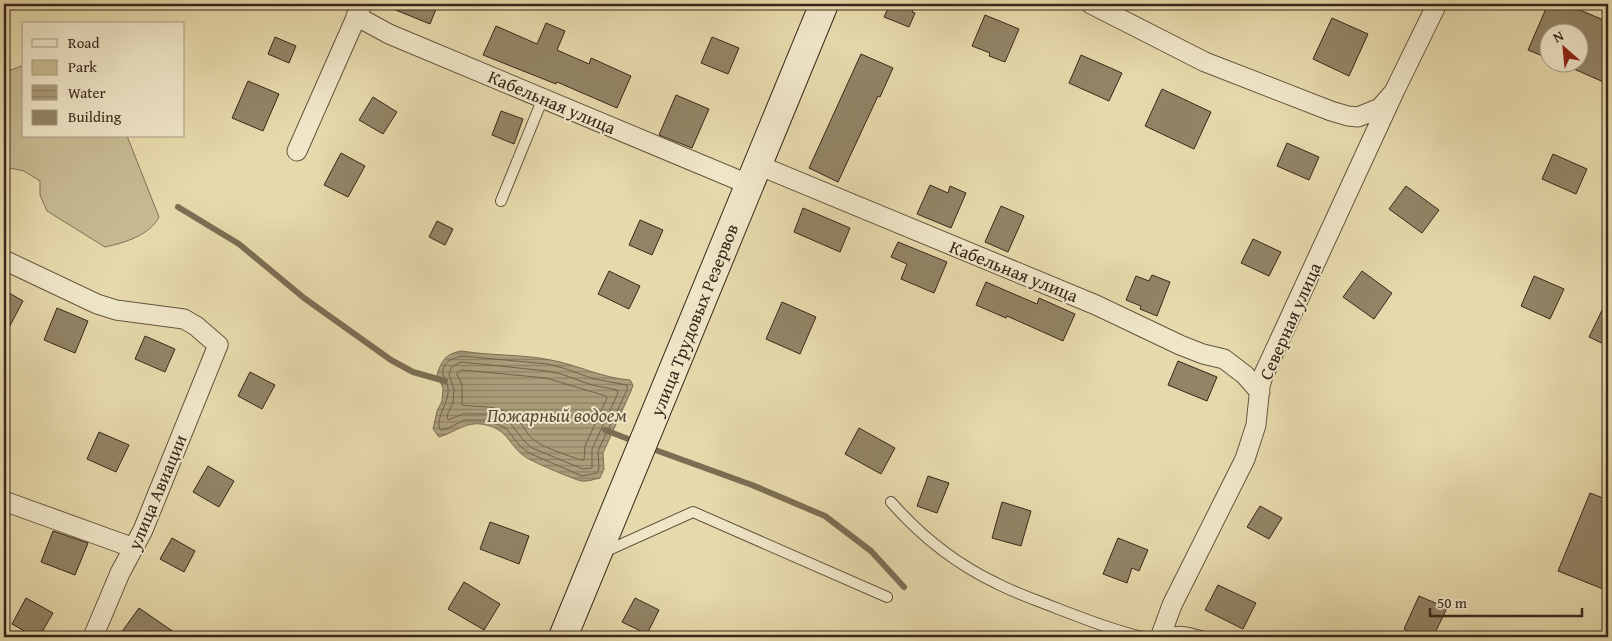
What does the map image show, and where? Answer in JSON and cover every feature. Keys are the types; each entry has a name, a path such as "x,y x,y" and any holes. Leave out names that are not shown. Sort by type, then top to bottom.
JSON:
{"main road":[{"name":"улица Трудовых Резервов","path":"563,637 824,4"}],"street":[{"path":"1091,4 1205,62 1348,116 1358,117 1380,108 1394,92"},
{"name":"Северная улица","path":"1153,636 1172,605 1245,459 1256,425 1260,386 1271,358 1394,92 1437,4"},
{"name":"Кабельная улица","path":"359,10 389,34 543,98 754,175 1096,305 1180,345 1203,354 1224,359 1245,375 1260,392"},
{"path":"296,151 359,10"},
{"name":"улица Авиации","path":"4,260 97,304 116,310 184,319 196,326 218,345 143,530 120,573 93,637"},
{"path":"4,501 134,548"}],"lane":[{"path":"502,201 543,98"},
{"path":"891,502 909,524 922,535 979,574 998,584 1077,616 1129,634 1153,636 1184,631 1204,637"},
{"path":"597,555 693,512 887,597"}],"green space":[{"path":"22,66 22,138 128,138 159,217 149,229 136,237 105,247 47,211 40,195 40,181 24,171 4,167 4,71"}],"water":[{"name":"Пожарный водоем","path":"462,351 540,358 561,362 610,377 630,380 633,385 631,391 603,453 604,469 600,478 581,481 543,466 524,456 499,430 486,425 467,425 439,437 433,429 437,411 442,401 443,388 437,375 445,358"}],"building":[{"path":"381,4 438,4 430,24"},
{"path":"890,4 916,4 912,12 915,13 909,27 884,17"},
{"path":"1548,4 1566,4 1608,22 1608,84 1581,72 1590,72 1590,22 1540,22"},
{"path":"985,15 1019,29 1005,62 989,56 990,53 972,46"},
{"path":"1332,18 1368,34 1349,76 1313,59"},
{"path":"1540,22 1540,55 1528,50"},
{"path":"546,23 565,31 557,50 589,64 591,58 631,76 617,108 557,82 556,84 483,55 496,26 537,44"},
{"path":"275,37 296,46 289,63 268,54"},
{"path":"712,37 739,48 728,74 701,63"},
{"path":"861,54 893,68 838,182 809,168"},
{"path":"1081,55 1122,73 1109,101 1069,83"},
{"path":"248,81 279,94 263,131 232,118"},
{"path":"1162,89 1211,112 1194,149 1145,126"},
{"path":"676,95 709,109 692,148 659,135"},
{"path":"373,97 397,112 383,134 359,120"},
{"path":"501,111 523,119 514,144 492,135"},
{"path":"1287,143 1319,157 1309,180 1277,166"},
{"path":"341,153 365,166 348,197 324,185"},
{"path":"1553,154 1587,169 1576,194 1542,179"},
{"path":"930,185 948,193 950,186 966,193 951,228 917,214"},
{"path":"1406,186 1439,210 1422,233 1389,209"},
{"path":"1001,206 1024,216 1008,252 985,242"},
{"path":"803,208 850,228 840,252 794,232"},
{"path":"640,220 663,230 652,255 629,245"},
{"path":"437,221 453,229 445,245 429,237"},
{"path":"1253,239 1281,252 1269,276 1241,263"},
{"path":"898,242 947,262 934,293 901,279 907,264 891,257"},
{"path":"609,271 640,286 629,309 598,294"},
{"path":"1362,271 1392,293 1374,319 1343,297"},
{"path":"1152,275 1170,282 1157,316 1140,309 1141,306 1126,300 1136,276 1149,281"},
{"path":"1534,276 1564,289 1550,319 1521,306"},
{"path":"986,282 1037,304 1039,298 1075,314 1063,341 1007,316 1006,318 976,305"},
{"path":"4,290 23,301 4,337"},
{"path":"1608,298 1608,346 1589,337"},
{"path":"782,302 816,317 800,354 766,339"},
{"path":"57,308 88,321 75,353 44,340"},
{"path":"145,336 175,349 165,372 135,359"},
{"path":"1178,361 1217,377 1207,401 1168,385"},
{"path":"250,372 275,385 262,409 238,396"},
{"path":"859,428 895,448 881,474 845,454"},
{"path":"99,432 129,445 116,472 87,459"},
{"path":"208,466 234,481 219,507 193,492"},
{"path":"928,476 949,483 937,513 917,506"},
{"path":"1590,493 1608,500 1608,591 1558,571"},
{"path":"1002,502 1031,511 1021,546 992,538"},
{"path":"1260,506 1282,518 1269,539 1247,527"},
{"path":"490,522 529,536 519,564 480,549"},
{"path":"53,531 88,543 75,575 41,562"},
{"path":"172,538 195,551 184,572 160,559"},
{"path":"1118,538 1148,550 1139,571 1132,568 1127,583 1103,574"},
{"path":"464,582 500,604 484,630 448,609"},
{"path":"1218,585 1256,603 1243,629 1205,610"},
{"path":"1419,596 1447,608 1433,637 1422,637 1404,629"},
{"path":"26,598 53,613 39,637 35,637 12,624"},
{"path":"635,598 659,610 647,634 622,622"},
{"path":"139,608 181,637 118,637"}],"waterway":[{"path":"178,207 239,244 304,298 391,360 413,372 445,381"},
{"path":"605,430 636,442"},
{"path":"647,447 752,485 825,516 871,551 904,587"}]}
